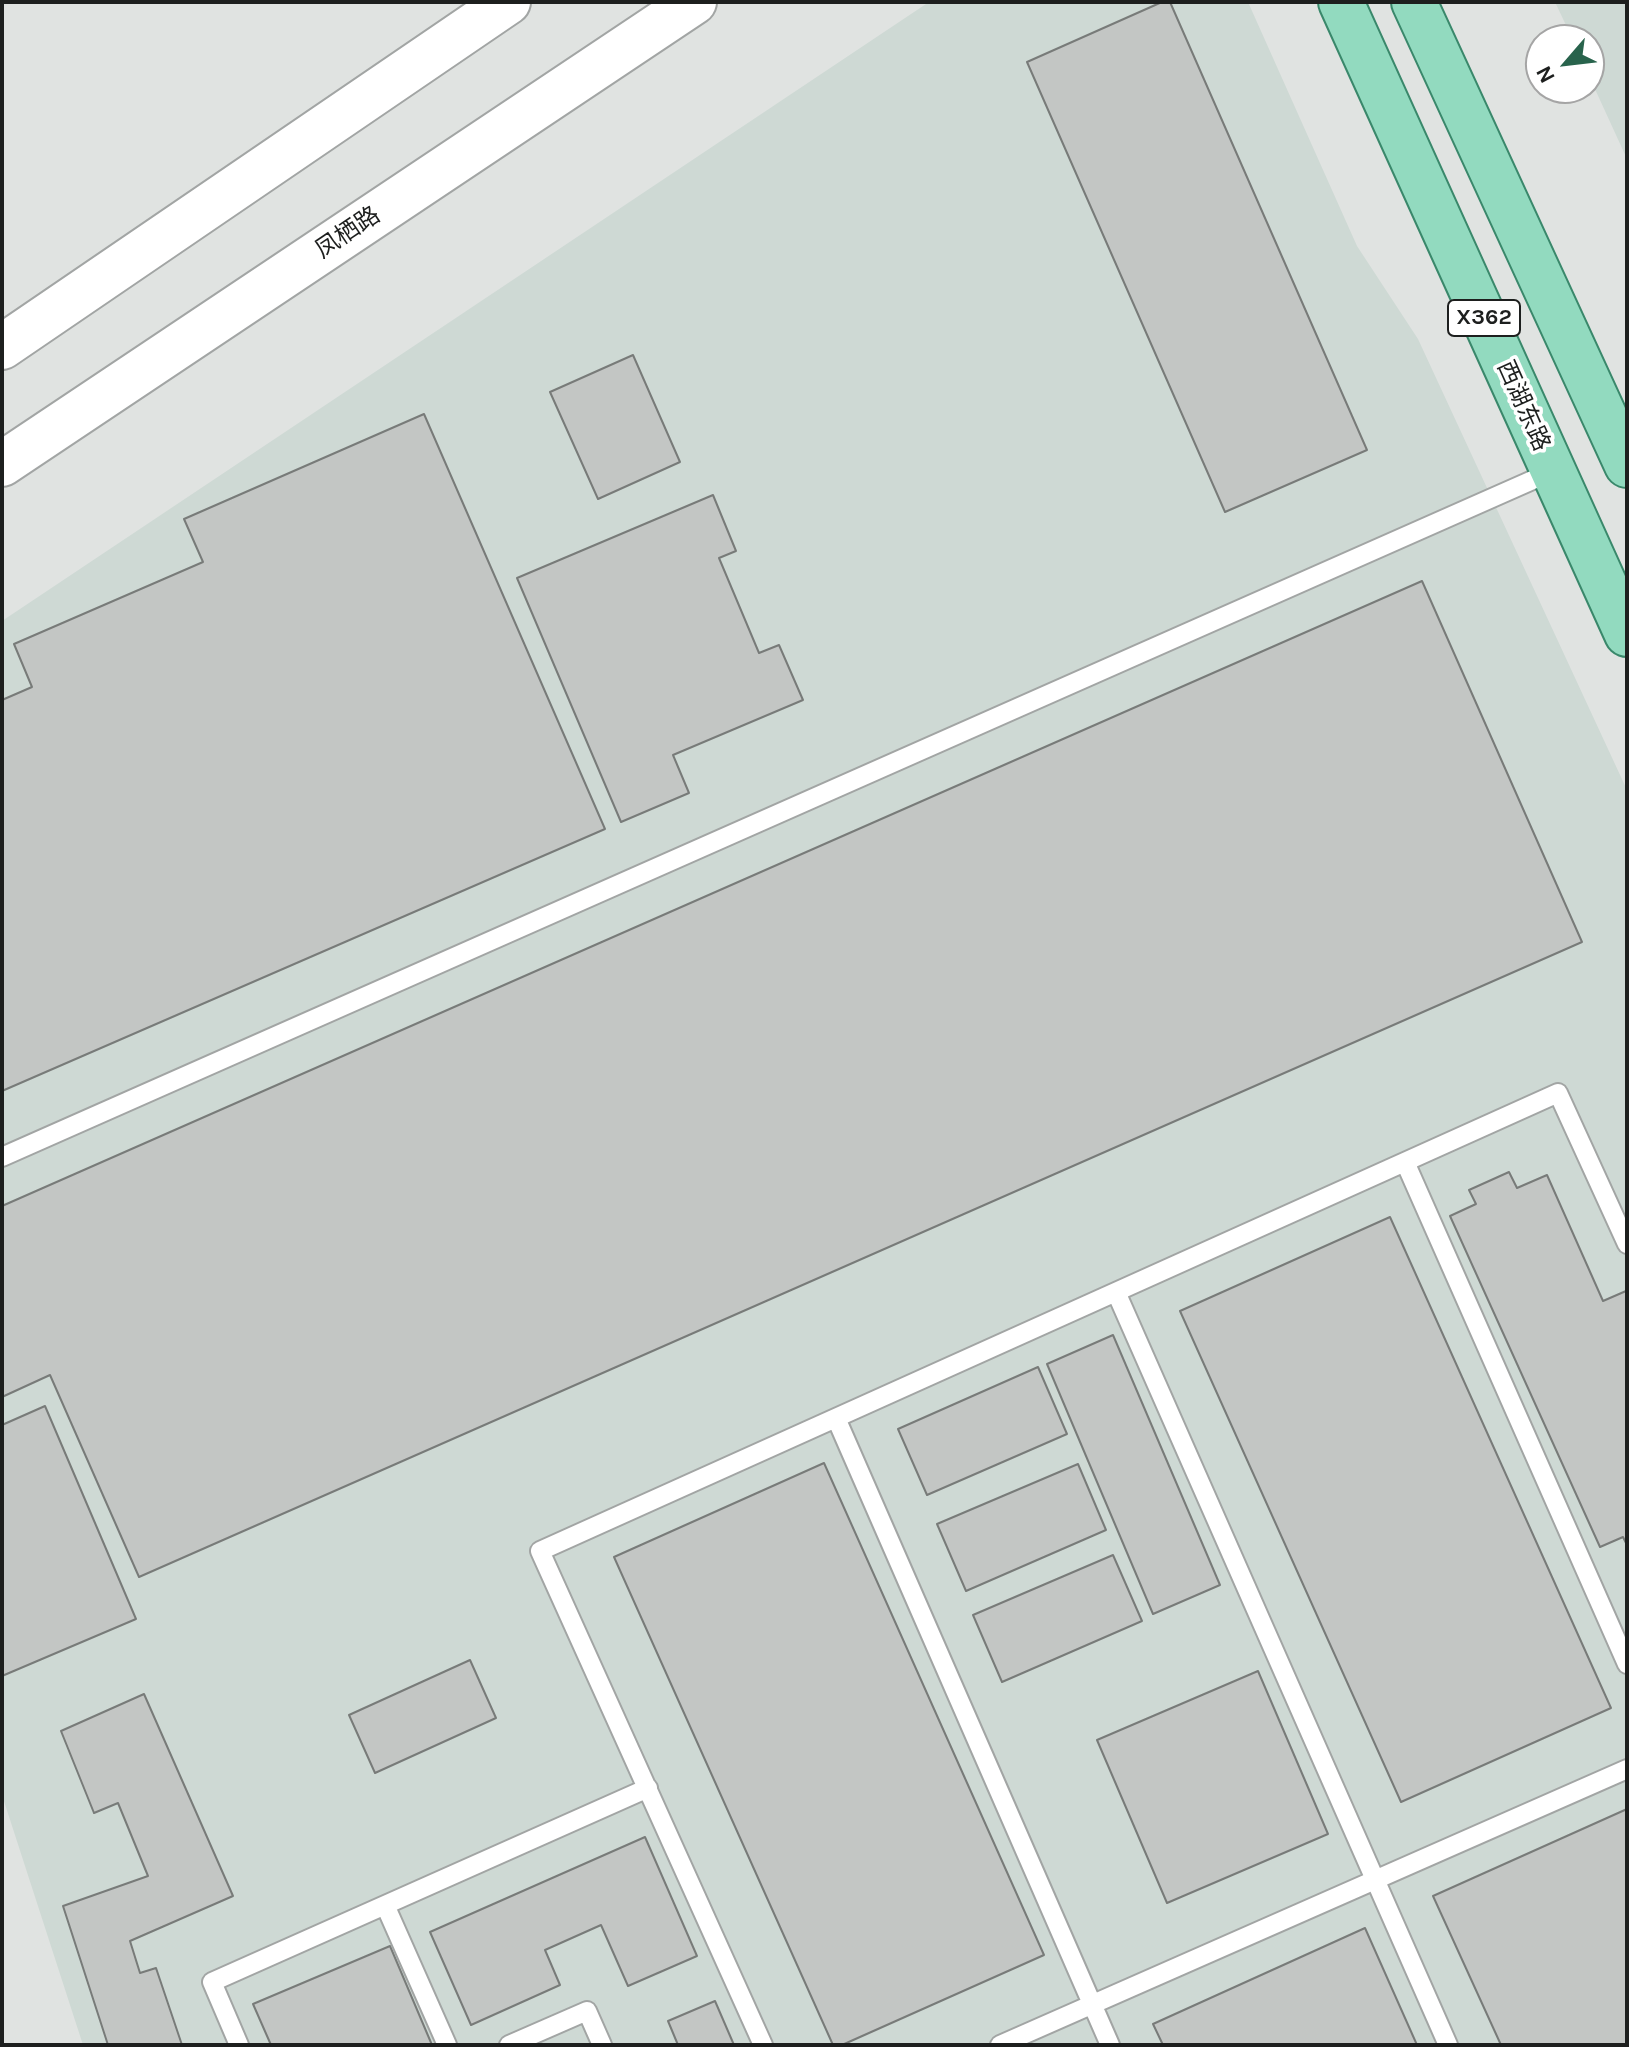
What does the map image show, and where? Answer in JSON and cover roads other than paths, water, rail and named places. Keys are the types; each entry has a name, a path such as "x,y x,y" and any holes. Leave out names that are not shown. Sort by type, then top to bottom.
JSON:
{"main road":[{"path":"2,347 508,2"},
{"name":"凤栖路","path":"2,464 694,2"},
{"name":"西湖东路","path":"1341,2 1627,634"},
{"name":"X362","path":"1414,2 1627,465"}],"lane":[{"path":"2,1157 1553,471"},
{"path":"763,2045 540,1551 1558,1093 1627,1244"},
{"path":"1405,1162 1627,1664"},
{"path":"1116,1292 1448,2045"},
{"path":"836,1418 1110,2045"},
{"path":"1000,2045 1627,1769"},
{"path":"239,2045 212,1982 648,1788"},
{"path":"385,1905 447,2045"},
{"path":"509,2045 587,2011 602,2045"}]}
